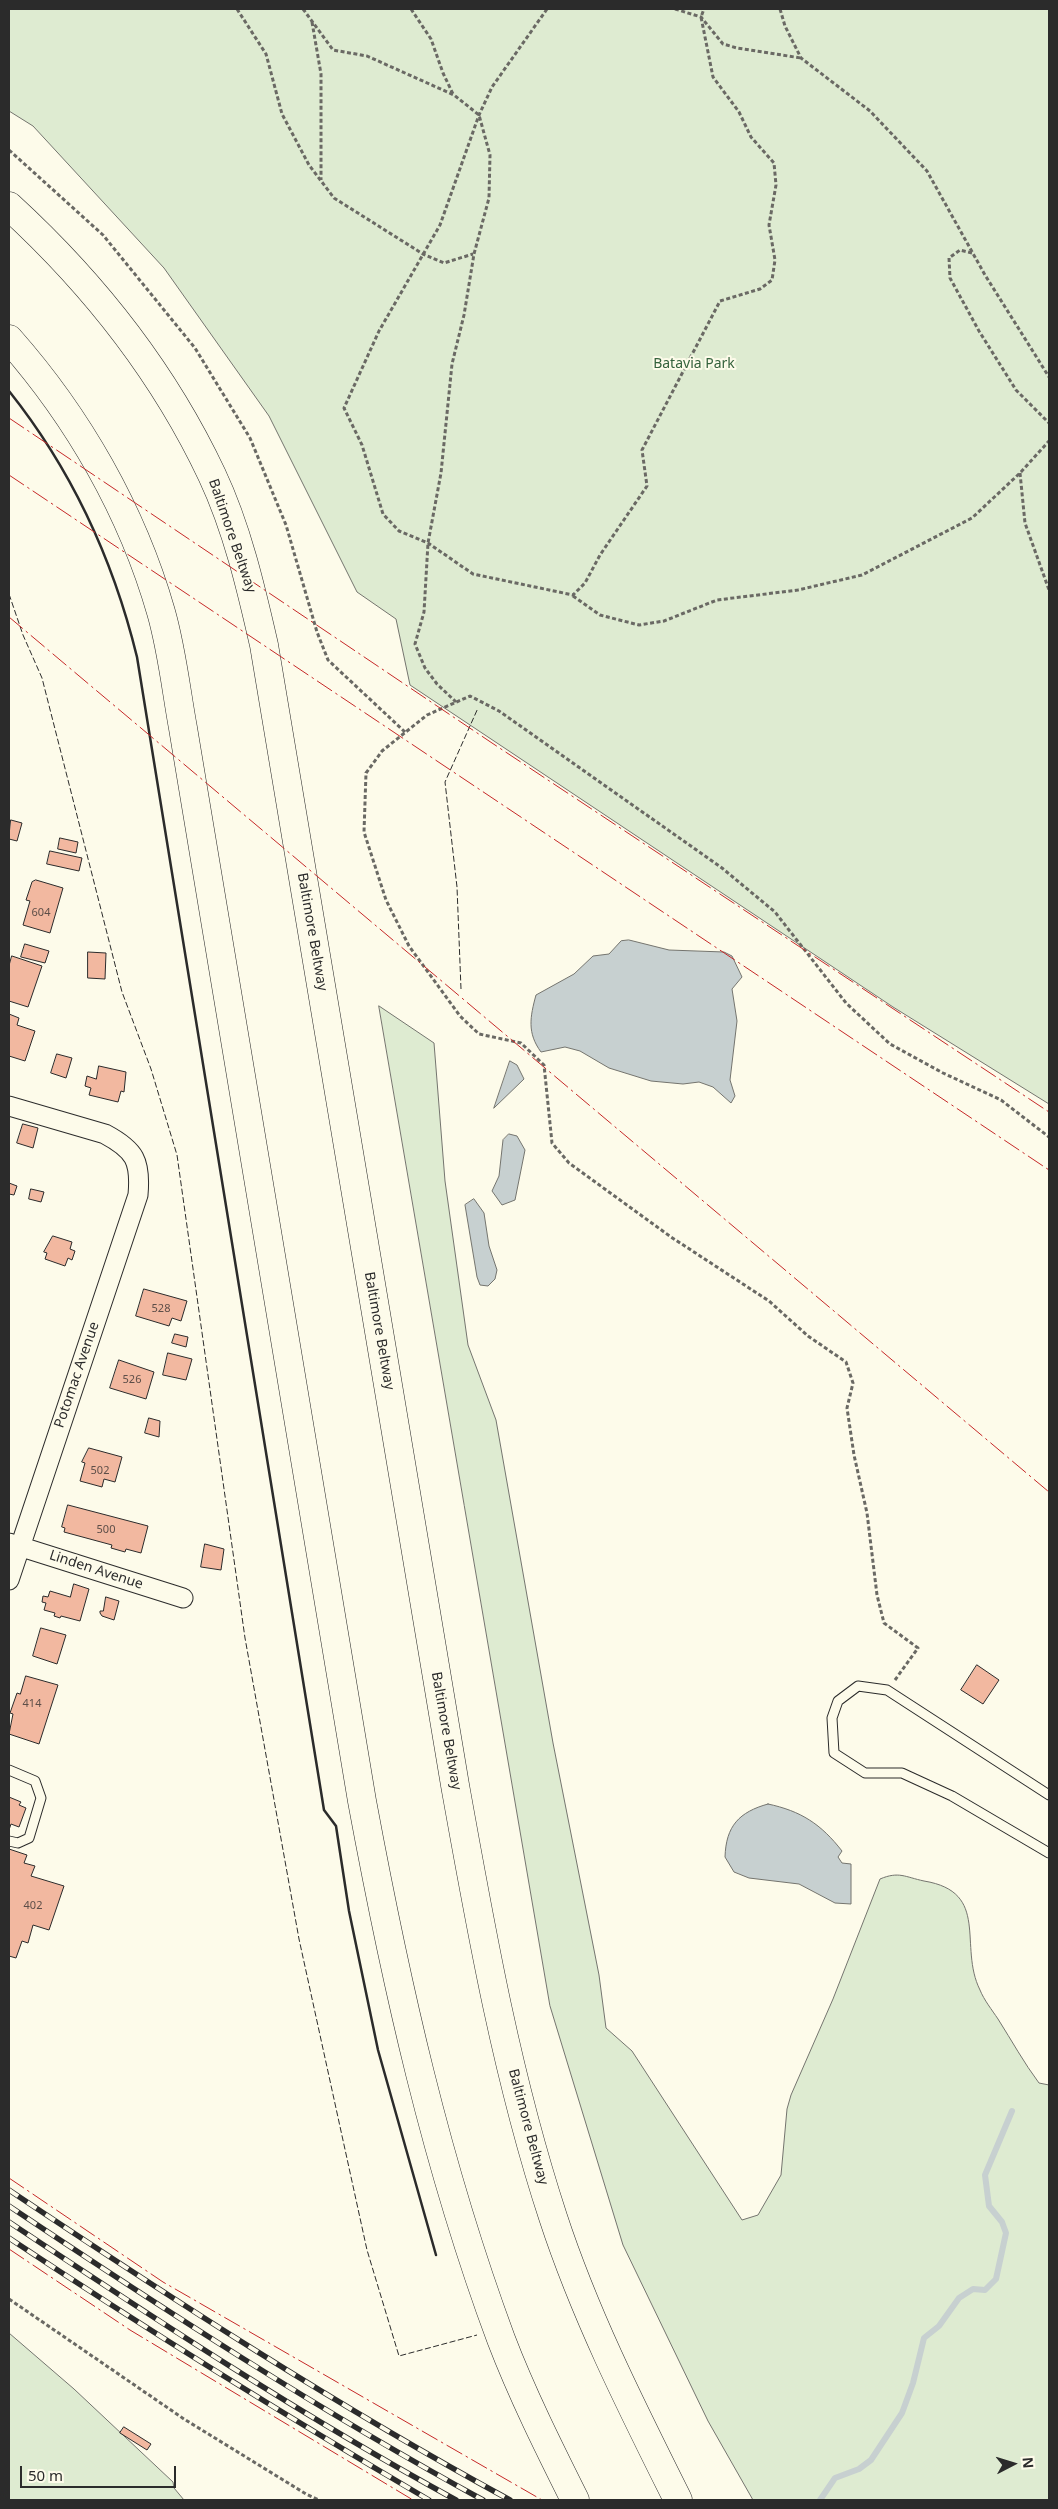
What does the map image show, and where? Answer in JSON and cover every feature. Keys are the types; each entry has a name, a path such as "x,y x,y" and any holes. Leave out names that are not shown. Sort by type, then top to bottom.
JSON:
{"highway":[{"name":"Baltimore Beltway","path":"9,206 44,238 85,281 127,332 162,384 212,476 233,530 251,588 264,645 480,1926 516,2086 550,2208 592,2320 678,2500"},
{"path":"9,339 40,373 77,427 102,470 139,549 161,613 185,738 362,1801 389,1945 427,2106 466,2239 502,2340 575,2500"}],"street":[{"name":"Potomac Avenue","path":"9,1106 105,1134 127,1147 135,1158 139,1169 138,1195 14,1544 9,1580"},
{"name":"Linden Avenue","path":"14,1544 183,1598"}],"lane":[{"path":"1049,1795 888,1690 858,1686 838,1701 832,1718 834,1753 865,1773 902,1773 952,1796 1049,1853"},
{"path":"9,1770 35,1781 41,1798 28,1838 18,1843 9,1841"}],"path":[{"path":"237,9 266,54 282,114 309,165 334,198 423,254 444,263 474,254"},
{"path":"303,9 333,50 367,56 454,95 479,115 490,155 489,198 474,254 464,315 452,364 441,473 428,544 424,612 415,644 425,668 437,684 456,702"},
{"path":"411,9 431,39 443,73 454,95"},
{"path":"547,9 492,87 479,115 440,225 378,331 344,408 362,445 383,514 399,531 428,544 473,574 573,595 600,616 639,625 664,621 717,600 798,590 862,576 972,518 1020,473 1049,441"},
{"path":"675,9 701,17 723,44 736,48 801,58"},
{"path":"573,595 585,583 600,555 647,486 642,450 720,301 760,289 772,280 775,260 769,225 776,185 774,163 751,137 739,112 713,77 701,17 704,9"},
{"path":"780,9 785,26 801,58 870,111 928,171 973,253 1049,377"},
{"path":"312,22 321,74 321,181"},
{"path":"9,150 103,235 195,348 250,438 286,525 317,632 328,660 405,732"},
{"path":"973,253 960,250 949,258 950,278 1016,390 1049,423"},
{"path":"1020,473 1025,523 1049,590"},
{"path":"888,1690 918,1648 884,1623 877,1595 867,1513 854,1455 848,1408 853,1383 846,1362 808,1336 768,1301 671,1237 569,1163 552,1143 544,1065 520,1043 479,1034 460,1016 409,946 386,900 364,832 366,774 382,751 427,715 470,696 499,711 722,868 775,912 846,1003 890,1044 943,1073 1002,1100 1049,1137"},
{"path":"9,2299 184,2419 306,2494 319,2500"}],"green space":[{"name":"Batavia Park","path":"9,9 1049,9 1049,1104 893,1007 410,685 396,619 357,592 269,416 164,268 33,126 9,111"},
{"path":"379,1006 434,1043 445,1181 468,1345 496,1420 553,1743 599,1975 606,2028 632,2051 742,2220 758,2215 781,2175 787,2109 791,2095 833,1999 880,1879 892,1875 907,1876 945,1887 958,1896 965,1909 969,1923 974,1973 982,1994 1039,2083 1049,2085 1049,2500 753,2500 708,2421 623,2245 550,2006"},
{"path":"9,2333 74,2389 173,2482 174,2488 184,2500 9,2500"}],"shaded area":[{"path":"629,940 669,950 724,952 732,956 742,977 732,989 737,1021 730,1080 735,1096 731,1103 713,1087 699,1082 683,1084 651,1081 609,1068 580,1051 565,1047 541,1052 533,1038 531,1025 536,995 574,974 593,956 609,954 621,941"},
{"path":"510,1061 517,1065 524,1079 494,1108"},
{"path":"509,1134 517,1136 525,1150 515,1200 502,1205 492,1191 499,1176 503,1140"},
{"path":"474,1199 484,1213 489,1246 497,1270 495,1279 488,1286 480,1285 477,1277 465,1205"},
{"path":"768,1804 791,1810 810,1820 826,1833 842,1851 838,1857 842,1863 851,1864 851,1904 835,1903 799,1884 749,1878 734,1872 725,1857 731,1829 749,1811"}],"building":[{"path":"11,820 22,823 17,841 9,839"},
{"path":"60,838 78,842 76,853 58,849"},
{"path":"50,851 82,858 79,871 47,864"},
{"path":"36,880 63,888 50,933 23,925 30,901 26,900 32,882"},
{"path":"25,944 49,951 45,963 21,957"},
{"path":"88,952 106,953 105,979 88,978"},
{"path":"12,956 42,966 28,1007 9,1001 9,966"},
{"path":"9,1014 19,1018 17,1025 35,1031 25,1061 9,1056"},
{"path":"57,1054 72,1058 66,1078 51,1073"},
{"path":"99,1066 126,1072 124,1092 121,1091 118,1102 89,1095 91,1088 85,1086 87,1076 96,1079"},
{"path":"23,1124 38,1128 33,1148 17,1143"},
{"path":"9,1183 17,1186 14,1195 9,1194"},
{"path":"31,1189 44,1192 41,1202 29,1199"},
{"path":"53,1236 72,1242 70,1249 75,1251 72,1260 68,1258 65,1266 45,1259 47,1253 44,1252"},
{"path":"144,1289 187,1301 181,1321 172,1318 169,1326 136,1316"},
{"path":"175,1334 188,1337 186,1347 172,1343"},
{"path":"168,1353 192,1359 186,1380 163,1375"},
{"path":"119,1360 154,1372 146,1399 110,1388"},
{"path":"149,1418 160,1421 159,1437 145,1433"},
{"path":"89,1448 122,1457 115,1482 104,1479 102,1487 80,1481 85,1463 82,1462"},
{"path":"68,1505 148,1526 141,1553 126,1549 125,1552 111,1548 112,1545 64,1532 65,1528 62,1527"},
{"path":"205,1544 224,1549 221,1570 201,1567"},
{"path":"74,1584 89,1589 80,1621 61,1616 60,1618 54,1616 55,1613 44,1610 46,1603 42,1602 43,1596 48,1597 50,1591 70,1597"},
{"path":"106,1597 119,1601 114,1620 102,1616 100,1613 100,1611 103,1611"},
{"path":"41,1628 66,1635 57,1664 33,1656"},
{"path":"977,1665 999,1680 983,1704 961,1690"},
{"path":"26,1676 58,1685 39,1744 9,1734 13,1714 10,1713 17,1693 20,1694"},
{"path":"9,1797 21,1802 19,1805 26,1808 19,1827 11,1824 9,1830"},
{"path":"9,1849 27,1855 24,1863 35,1866 31,1876 64,1886 49,1930 33,1925 28,1943 22,1941 16,1958 9,1956"},
{"path":"124,2427 151,2444 147,2450 120,2433"}],"waterway":[{"path":"820,2500 835,2478 859,2469 871,2460 902,2413 913,2383 924,2338 939,2326 959,2298 973,2289 985,2290 996,2279 1006,2233 1002,2222 989,2206 985,2175 1012,2111"}],"railway":[{"path":"9,2190 256,2351 445,2464 510,2500"},
{"path":"9,2206 125,2283 302,2395 483,2500"},
{"path":"9,2222 285,2401 456,2500"},
{"path":"9,2238 217,2372 429,2500"}],"fence":[{"path":"9,594 23,635 42,678 122,992 151,1069 177,1155 245,1638 299,1939 367,2250 399,2356 477,2335"},
{"path":"461,989 457,887 445,782 478,708"}],"wall":[{"path":"9,391 32,421 52,452 88,517 116,585 137,657 324,1810 336,1826 349,1911 378,2050 436,2255"}],"power":[{"path":"9,418 492,743 1049,1112"},
{"path":"9,475 1049,1170"},
{"path":"9,617 1049,1492"},
{"path":"9,2178 163,2282 542,2500"},
{"path":"9,2249 130,2330 413,2500"}]}
